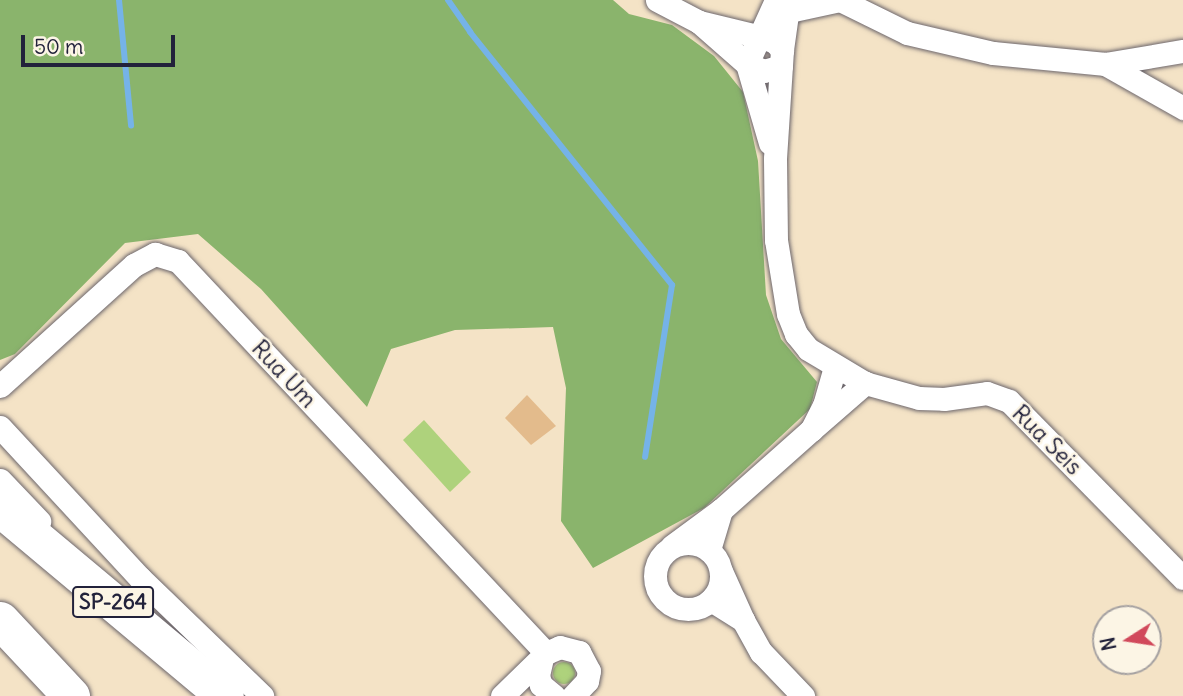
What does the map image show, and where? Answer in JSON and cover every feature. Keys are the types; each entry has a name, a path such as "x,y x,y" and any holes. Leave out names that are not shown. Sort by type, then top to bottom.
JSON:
{"main road":[{"name":"SP-264","path":"0,508 225,696"},
{"path":"0,620 71,696"}],"street":[{"path":"657,0 699,22 747,64 764,71 781,58"},
{"path":"775,159 747,64 759,36 785,4 841,0 907,33 993,53 1105,64 1183,51"},
{"path":"775,159 785,4"},
{"path":"699,22 775,42 781,58"},
{"path":"1105,64 1183,108"},
{"name":"Rua Seis","path":"775,159 776,240 788,314 796,334 808,349 865,383 919,398 944,399 987,393 1009,401 1183,578"},
{"name":"Rua Um","path":"0,386 134,265 155,254 178,261 544,656"},
{"path":"811,430 824,405 835,367"},
{"path":"721,510 715,560 720,586 711,600 691,610 681,609 663,598 655,580 659,561 865,383"},
{"path":"0,427 140,579 262,696"},
{"path":"0,480 133,619"},
{"path":"672,547 691,542 715,560 761,652 803,696"},
{"path":"711,600 743,620"},
{"path":"502,696 544,656 559,647 570,648 586,661 587,681 574,696"},
{"path":"544,656 538,676 541,685 554,696"}],"green space":[{"path":"0,0 613,0 629,14 672,25 714,56 743,92 758,161 766,295 781,339 817,382 810,409 704,508 593,568 561,521 566,388 553,327 455,330 391,349 367,407 261,289 198,234 125,243 15,354 0,360"},
{"path":"424,420 471,472 450,492 403,440"},
{"path":"564,662 572,665 575,673 572,681 564,684 556,681 553,673 556,665"}],"building":[{"path":"527,395 556,426 531,445 505,418"}],"waterway":[{"path":"119,0 131,125"},
{"path":"448,0 470,32 672,285 645,457"}]}
